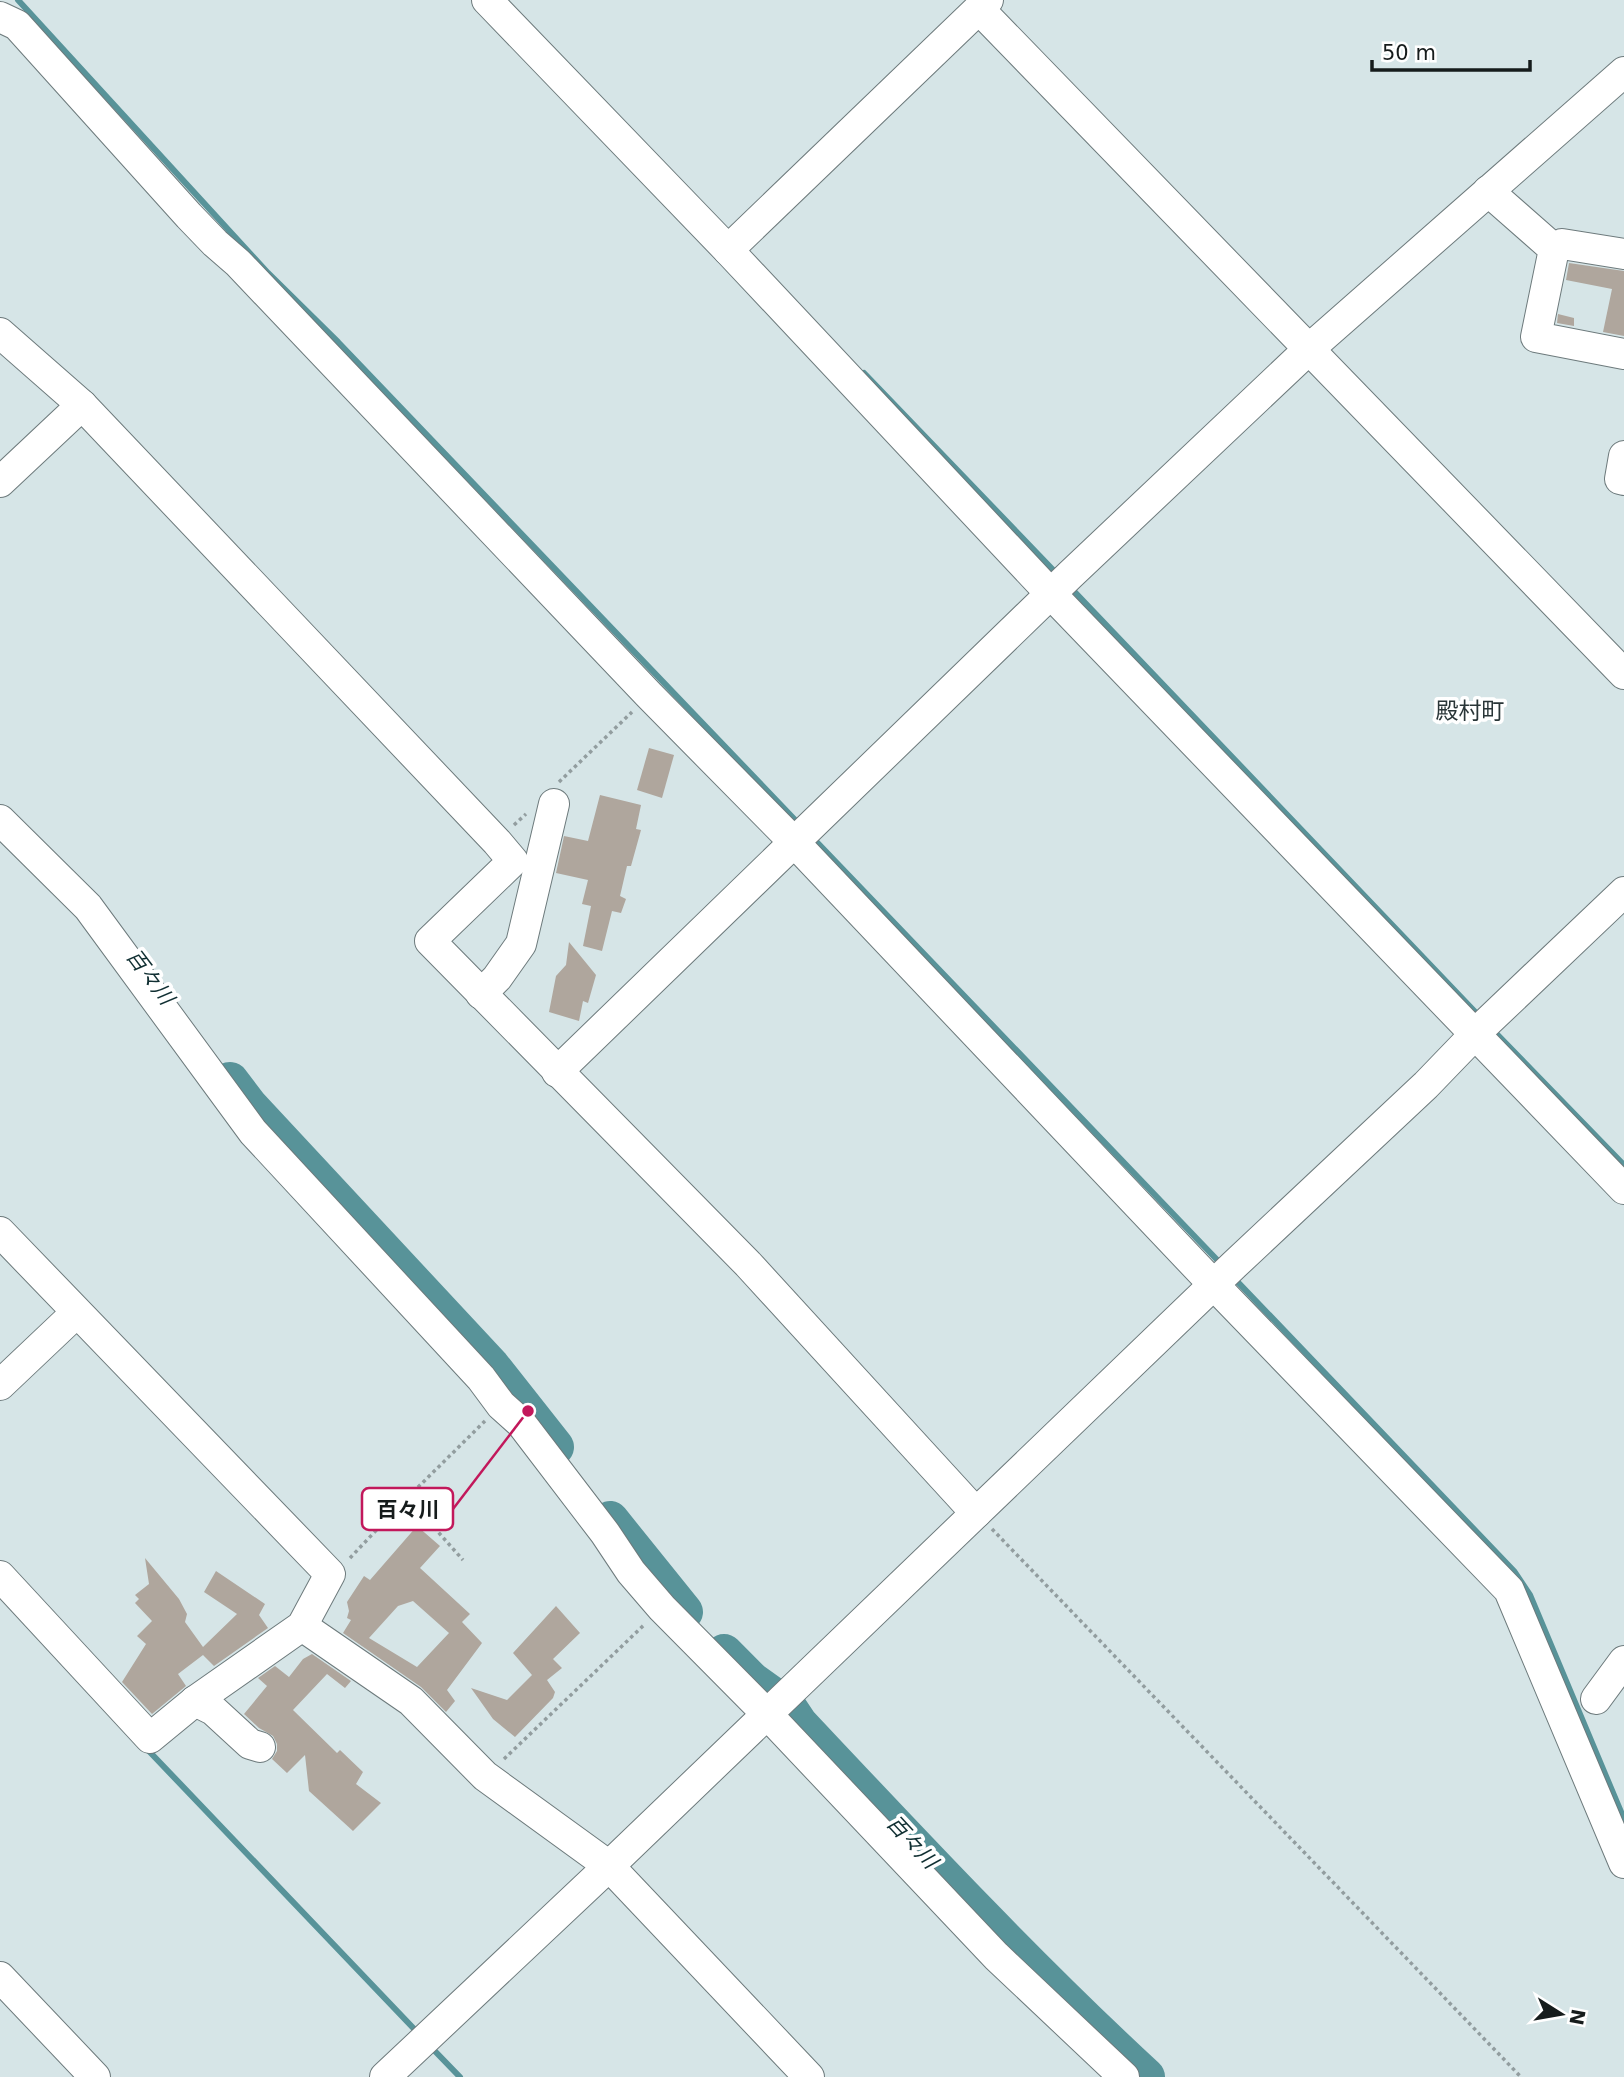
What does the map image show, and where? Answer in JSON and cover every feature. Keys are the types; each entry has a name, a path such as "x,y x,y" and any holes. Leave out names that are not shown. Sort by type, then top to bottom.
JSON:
{"street":[{"path":"487,0 734,244 1482,1026 1624,1189"},
{"path":"734,244 983,4 1309,349 1624,674"},
{"path":"0,17 17,24 189,216 248,272 649,695 801,834 1223,1276 1509,1590 1624,1863"},
{"path":"557,1072 801,834 1309,349 1624,72"},
{"path":"1488,191 1554,249"},
{"path":"1624,254 1562,244 1554,249 1536,337 1624,354"},
{"path":"0,333 82,405 516,859 521,944 481,995"},
{"path":"0,482 82,405"},
{"path":"1624,456 1620,479 1624,480"},
{"path":"554,795 516,859 430,941 748,1264 976,1513"},
{"path":"0,820 88,907 253,1132 528,1432 605,1533 631,1572 662,1608 774,1706 996,1956 1124,2077"},
{"path":"385,2077 610,1866 1624,892"},
{"path":"0,1232 330,1574 302,1626 195,1701 150,1738 0,1576"},
{"path":"0,1385 76,1313"},
{"path":"302,1626 411,1700 485,1776 610,1866 809,2077"},
{"path":"1596,1699 1624,1661"},
{"path":"195,1701 213,1710 250,1744 260,1747"},
{"path":"0,1977 95,2077"}],"path":[{"path":"554,795 649,695"},
{"path":"516,859 526,814"},
{"path":"330,1574 352,1556 501,1405"},
{"path":"402,1503 415,1506 463,1560"},
{"path":"976,1513 1521,2077"},
{"path":"485,1776 662,1608"}],"building":[{"path":"1569,263 1624,271 1624,336 1603,332 1612,289 1566,280"},
{"path":"1558,314 1574,318 1574,326 1557,323"},
{"path":"649,748 674,755 662,798 637,790"},
{"path":"600,795 641,805 636,829 641,830 631,866 627,866 620,896 626,899 621,913 612,911 602,951 583,946 591,906 582,904 588,880 556,873 564,836 588,841"},
{"path":"569,942 596,975 588,1003 583,1001 579,1021 549,1012 556,976 566,965"},
{"path":"417,1526 440,1546 420,1568 470,1614 462,1622 482,1643 447,1690 455,1701 446,1712 421,1687 343,1633 351,1620 347,1618 347,1602 364,1576 370,1580","holes":["413,1601 449,1633 417,1667 369,1638 398,1606"]},
{"path":"145,1558 179,1599 187,1614 185,1622 203,1647 237,1614 204,1592 216,1571 265,1604 259,1615 268,1628 214,1666 203,1655 178,1674 186,1686 152,1714 122,1682 146,1644 137,1636 152,1621 135,1603 139,1599 135,1595 149,1584"},
{"path":"556,1606 580,1633 553,1659 562,1668 547,1680 555,1692 553,1698 515,1737 493,1719 471,1688 507,1700 532,1675 513,1653"},
{"path":"312,1654 351,1681 345,1688 327,1674 293,1710 337,1753 340,1750 363,1772 356,1784 381,1803 353,1831 309,1791 305,1755 287,1773 272,1759 277,1751 273,1736 244,1714 267,1686 258,1678 275,1666 289,1677 303,1659"}],"waterway":[{"path":"18,0 268,273 338,342 799,824"},
{"path":"864,373 1058,575"},
{"path":"1070,587 1481,1018"},
{"path":"812,837 1223,1266"},
{"path":"1491,1028 1624,1165"},
{"name":"百々川","path":"230,1081 249,1106 491,1366 555,1447"},
{"path":"1233,1277 1514,1571 1530,1595 1624,1819"},
{"name":"百々川","path":"610,1520 684,1612"},
{"name":"百々川","path":"724,1653 752,1681 787,1706 799,1724 970,1904 1146,2077"},
{"path":"146,1748 419,2034"},
{"path":"429,2045 460,2077"}],"place":[{"name":"百々川","path":"528,1411"}],"district":[{"name":"殿村町","path":"1470,711"}]}
